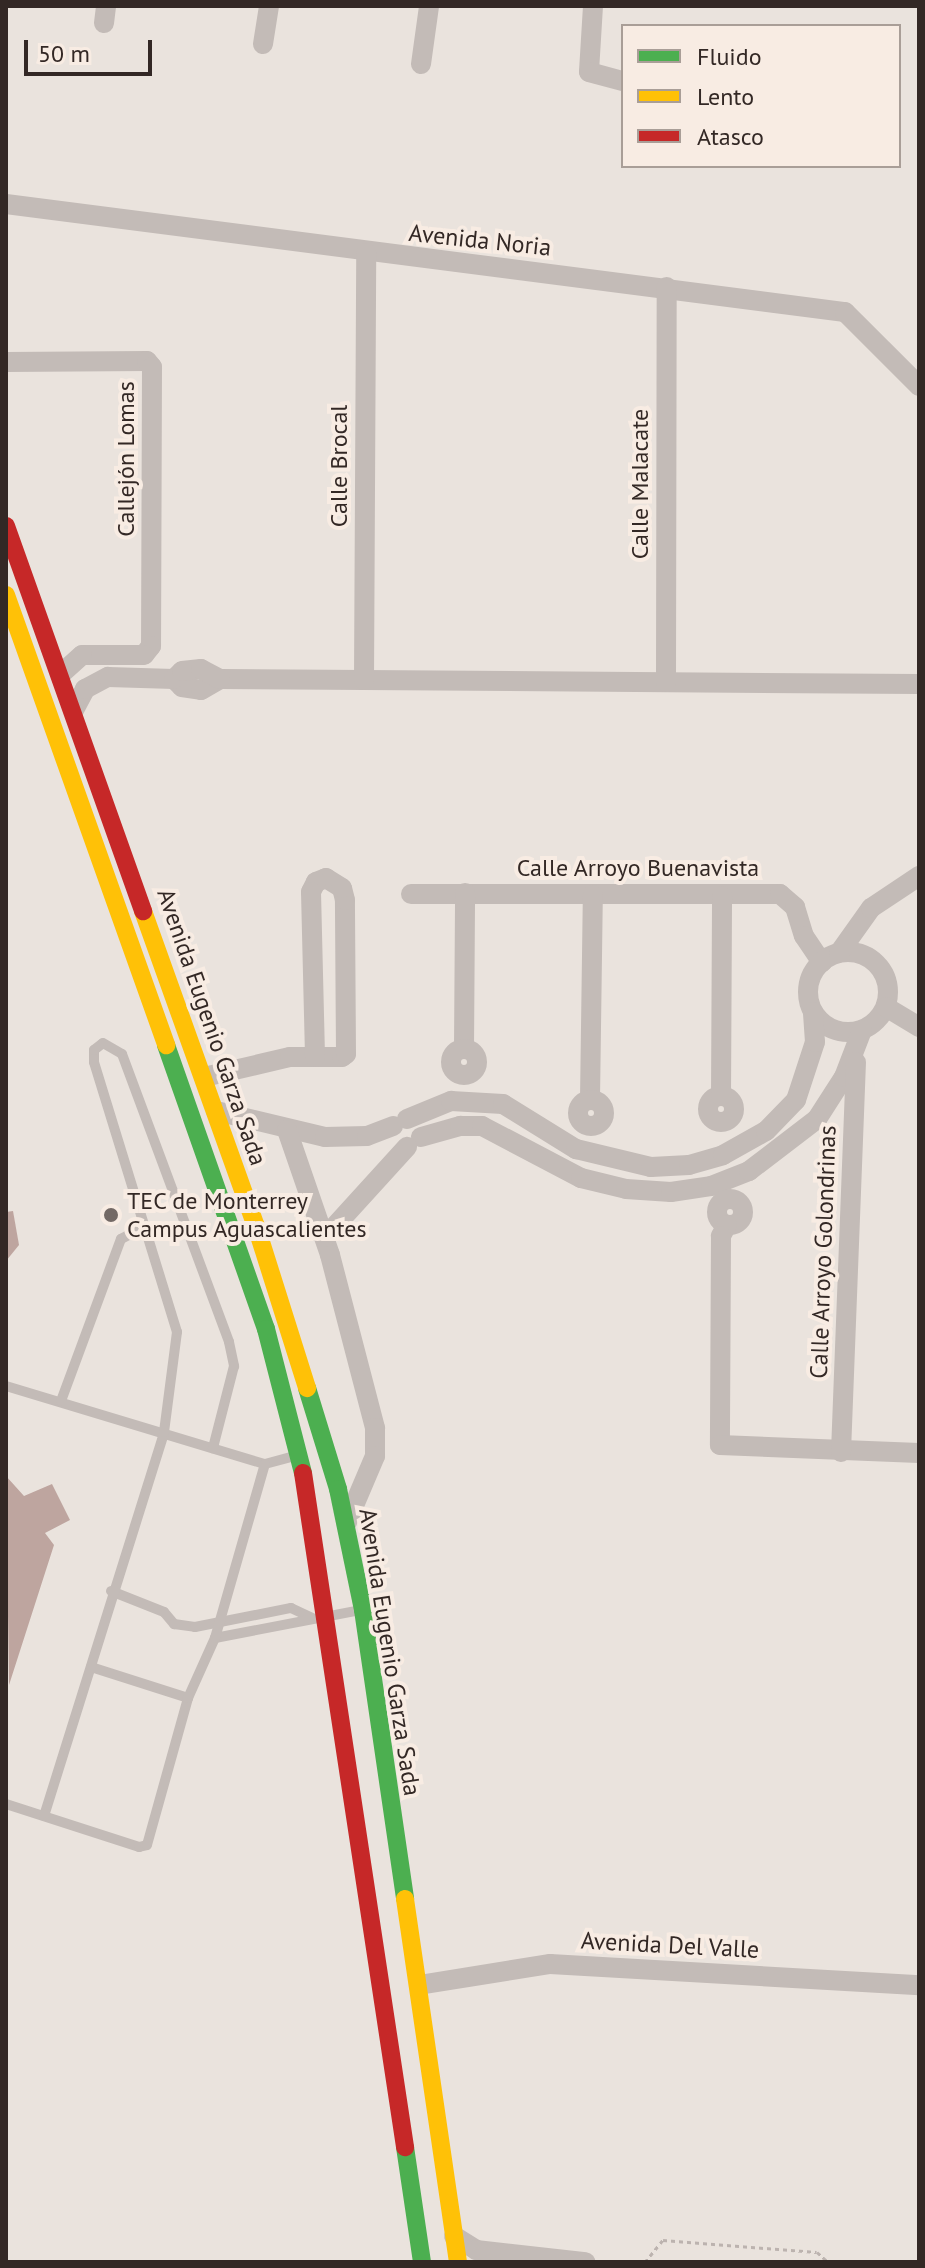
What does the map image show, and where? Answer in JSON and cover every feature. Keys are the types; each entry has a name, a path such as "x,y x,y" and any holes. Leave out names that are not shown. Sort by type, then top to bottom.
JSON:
{"main road":[{"name":"Avenida Eugenio Garza Sada","path":"6,526 74,710 300,1355 346,1526 363,1610 458,2262"},
{"name":"Avenida Eugenio Garza Sada","path":"6,595 146,978 266,1329 300,1455 319,1617 422,2262"}],"street":[{"path":"263,44 269,6"},
{"path":"421,64 429,6"},
{"path":"593,6 589,72 621,80"},
{"name":"Avenida Noria","path":"6,204 366,253 667,287 845,312 919,386"},
{"name":"Calle Brocal","path":"364,680 366,253"},
{"name":"Calle Malacate","path":"666,682 667,287"},
{"name":"Callejón Lomas","path":"6,362 150,363 149,652 82,655 61,674"},
{"path":"74,710 80,695 100,679 174,679 182,671 201,669 220,679 919,684"},
{"path":"216,1111 325,1137 367,1136 451,1101 503,1104 588,1154 651,1167 689,1165 723,1155 766,1131 796,1100 815,1042 810,979 871,908 919,876"},
{"path":"204,1077 290,1057 315,1057 342,1057 348,1049 345,900 342,888 326,878 316,882 311,892 315,1057"},
{"path":"464,1048 465,893"},
{"name":"Calle Arroyo Buenavista","path":"411,894 789,898 804,936 830,958"},
{"path":"590,1099 593,895"},
{"path":"721,1096 722,896"},
{"path":"325,1237 385,1167 414,1142 460,1126 482,1126 581,1178 626,1189 671,1192 711,1186 749,1171 817,1119 856,1054 862,1030 886,1007 888,987 875,963 864,956 830,958"},
{"path":"886,1007 919,1027"},
{"path":"813,1012 833,1030 862,1030"},
{"name":"Calle Arroyo Golondrinas","path":"841,1452 856,1054"},
{"path":"817,1119 838,1119 854,1133"},
{"path":"287,1130 325,1237 375,1428 375,1456 353,1499 346,1526"},
{"path":"367,1136 383,1146 385,1167"},
{"path":"727,1225 721,1236 720,1445 919,1453"},
{"name":"Avenida Del Valle","path":"419,1985 550,1964 919,1985"},
{"path":"454,2236 489,2257 585,2262"}],"lane":[{"path":"44,1816 91,1667 111,1591 164,1432 177,1332 149,1231 94,1062 94,1050 103,1043 122,1054 234,1366 213,1448"},
{"path":"61,1401 121,1239 149,1231 187,1231"},
{"path":"6,1386 265,1464 300,1455"},
{"path":"6,1804 139,1847 147,1845 188,1698 215,1638 265,1464"},
{"path":"111,1591 164,1612 174,1624 219,1623 291,1608 319,1617"},
{"path":"215,1638 295,1627 319,1617 363,1610"},
{"path":"91,1667 188,1698"}],"path":[{"path":"645,2262 663,2240 817,2252 828,2262"}],"building":[{"path":"13,1211 19,1245 6,1261 6,1212"},
{"path":"6,1476 24,1496 52,1484 70,1520 45,1533 54,1545 9,1685"}],"traffic: fast":[{"path":"166,1045 266,1329 303,1473"},
{"path":"307,1388 338,1489 363,1610 405,1899"},
{"path":"405,2147 422,2262"}],"traffic: slow":[{"path":"6,595 166,1045"},
{"path":"143,911 256,1226 307,1388"},
{"path":"405,1899 458,2262"}],"traffic: jam":[{"path":"6,526 143,911"},
{"path":"303,1473 405,2147"}],"place":[{"name":"TEC de Monterrey Campus Aguascalientes","path":"111,1215"}]}
